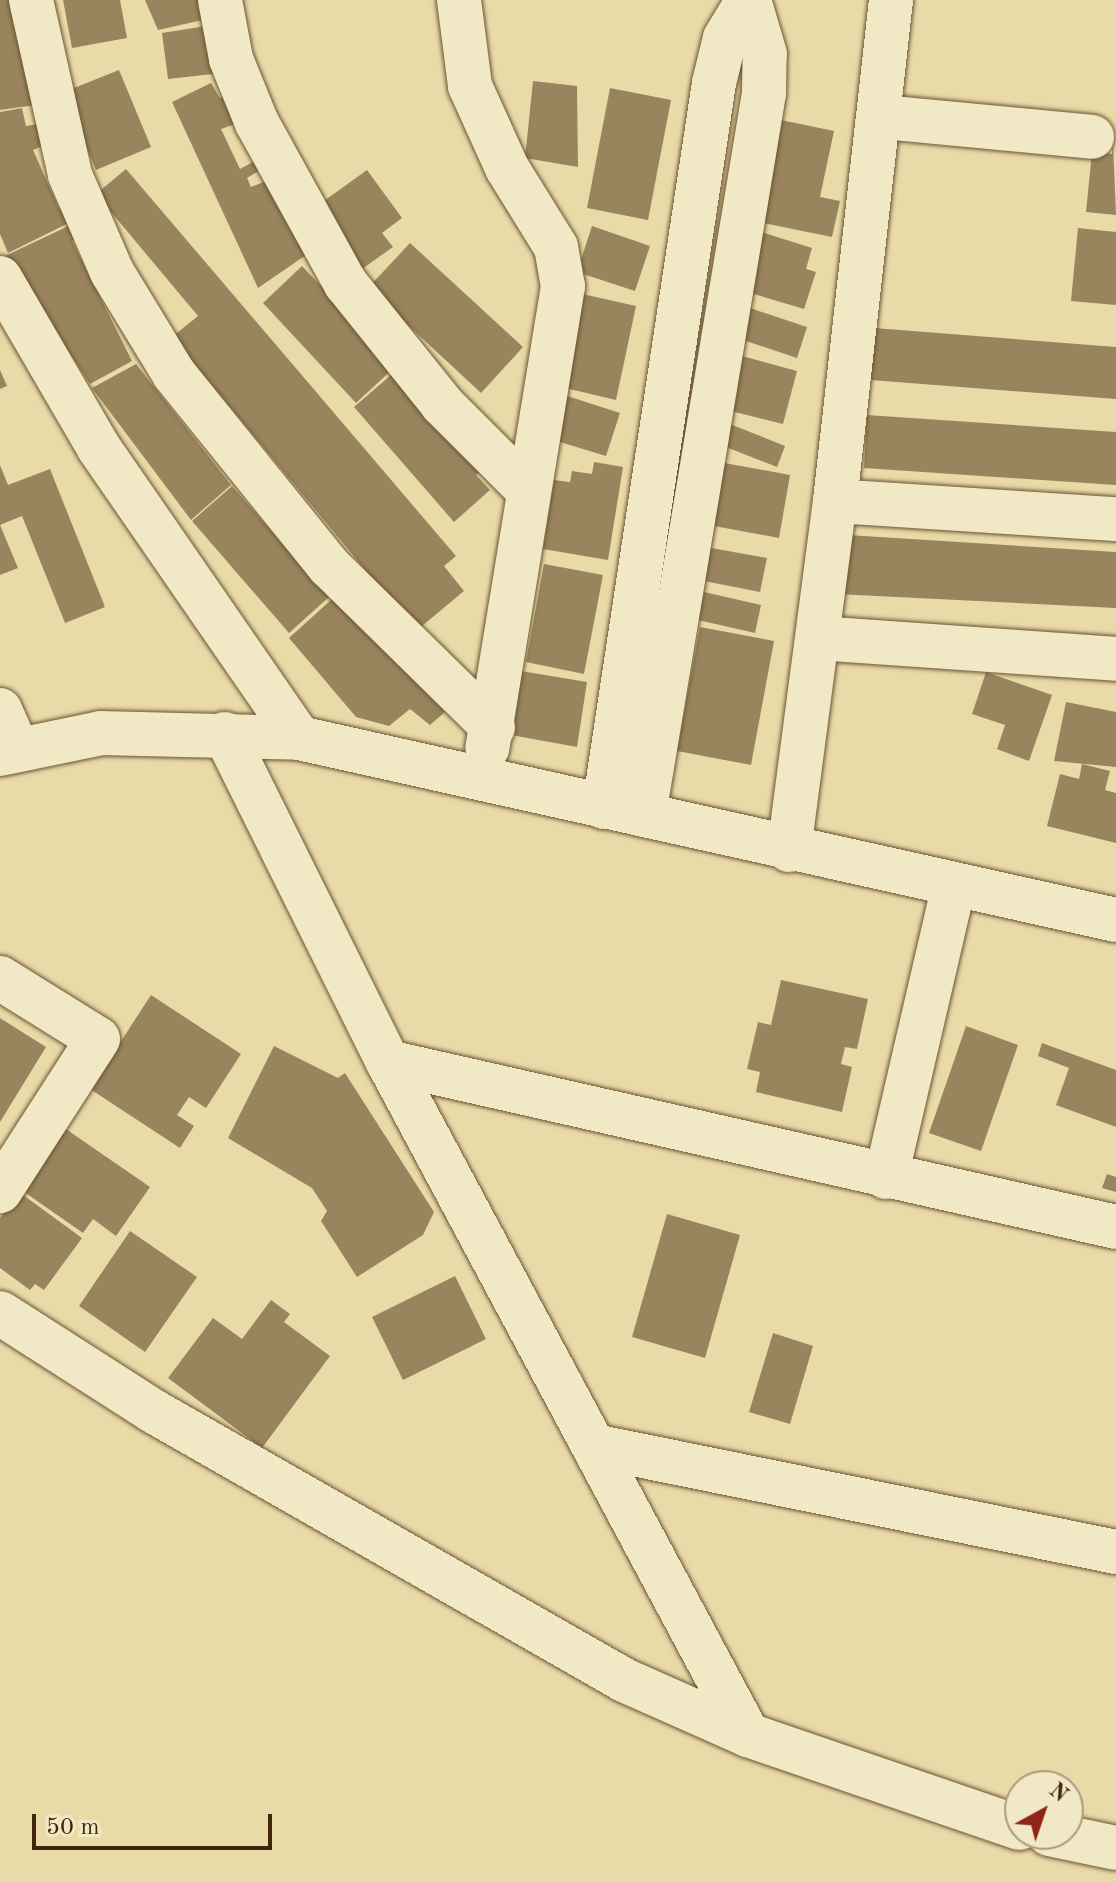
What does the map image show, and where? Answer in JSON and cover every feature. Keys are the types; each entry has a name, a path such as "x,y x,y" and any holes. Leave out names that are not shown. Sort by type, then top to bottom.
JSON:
{"street":[{"path":"31,0 70,175 112,272 174,374 329,566 493,727"},
{"path":"220,0 231,59 257,123 346,284 442,404 526,488"},
{"path":"459,0 470,86 486,128 561,266 561,305 526,488 493,727 478,781"},
{"path":"624,811 764,93 765,54 748,0"},
{"path":"789,850 882,117 891,0"},
{"path":"882,117 1092,137"},
{"path":"0,278 99,448 299,738"},
{"path":"835,501 1116,519"},
{"path":"818,638 1116,659"},
{"path":"5,737 101,733 299,738 478,781 1116,920"},
{"path":"225,734 388,1062 748,1735"},
{"path":"886,1177 954,885"},
{"path":"0,978 98,1039 0,1191"},
{"path":"388,1062 1116,1227"},
{"path":"0,1313 153,1411 624,1680 748,1735 1004,1823"},
{"path":"594,1446 1116,1552"},
{"path":"1084,1841 1116,1848"}],"building":[{"path":"0,0 19,0 36,105 0,110"},
{"path":"63,0 120,0 127,38 72,48"},
{"path":"145,0 209,0 207,19 158,30"},
{"path":"206,26 213,74 168,79 162,33"},
{"path":"119,70 151,147 96,170 64,92"},
{"path":"533,81 577,86 578,167 525,158"},
{"path":"211,83 220,98 233,94 247,120 221,129 240,169 260,158 265,167 247,178 251,187 269,180 309,253 258,288 172,102"},
{"path":"610,88 671,100 648,220 587,208"},
{"path":"22,108 26,126 44,123 50,143 33,150 59,209 70,206 77,219 8,253 0,234 0,112"},
{"path":"776,119 834,131 820,197 840,201 832,237 754,221"},
{"path":"1113,141 1116,215 1086,212 1092,152 1112,154"},
{"path":"126,169 456,556 444,566 464,591 416,631 172,337 198,316 96,194"},
{"path":"367,170 402,218 382,233 393,247 362,269 317,206"},
{"path":"81,220 89,233 72,241 132,361 90,384 5,256"},
{"path":"592,226 650,246 635,291 577,272"},
{"path":"1078,228 1116,232 1116,305 1071,301"},
{"path":"761,232 812,248 806,269 816,272 804,309 747,292"},
{"path":"410,243 523,347 481,393 368,288"},
{"path":"302,266 396,366 356,403 263,303"},
{"path":"578,293 636,306 616,400 557,386"},
{"path":"747,307 807,327 797,358 737,338"},
{"path":"874,328 1116,347 1116,399 871,380"},
{"path":"742,356 797,371 783,424 727,410"},
{"path":"136,364 231,485 191,520 92,388"},
{"path":"399,368 485,468 476,475 490,490 454,522 354,407"},
{"path":"0,370 7,386 0,389"},
{"path":"561,394 620,413 606,456 547,438"},
{"path":"867,415 1116,432 1116,485 864,468"},
{"path":"730,424 785,446 777,467 721,445"},
{"path":"594,462 623,467 608,560 543,549 554,480 570,482 572,471 592,474"},
{"path":"719,462 790,475 779,538 709,525"},
{"path":"0,465 8,485 50,469 105,607 65,623 22,516 0,525"},
{"path":"232,486 329,597 289,633 192,521"},
{"path":"0,525 18,568 0,575"},
{"path":"848,535 1116,552 1116,608 836,594"},
{"path":"706,547 767,558 760,592 699,580"},
{"path":"544,564 603,575 584,674 526,662"},
{"path":"704,592 761,605 755,633 698,620"},
{"path":"332,599 445,712 430,725 410,709 389,726 356,717 289,638"},
{"path":"700,627 774,641 751,765 677,751"},
{"path":"521,671 587,682 577,747 511,735"},
{"path":"986,672 1052,695 1029,761 997,749 1005,725 972,714"},
{"path":"1066,702 1116,712 1116,767 1054,761"},
{"path":"1082,764 1110,771 1105,790 1116,793 1116,843 1047,826 1060,774 1079,779"},
{"path":"781,980 868,999 857,1049 845,1047 841,1064 852,1067 842,1112 756,1092 760,1072 747,1069 758,1022 771,1025"},
{"path":"151,995 241,1054 206,1108 189,1097 177,1115 194,1126 180,1148 90,1089"},
{"path":"0,1018 46,1047 0,1122"},
{"path":"966,1026 1018,1045 981,1151 929,1133"},
{"path":"1042,1043 1116,1070 1116,1127 1056,1105 1069,1068 1038,1056"},
{"path":"274,1046 338,1078 345,1073 434,1212 423,1235 357,1277 321,1221 327,1211 312,1188 228,1138"},
{"path":"60,1125 150,1187 116,1236 93,1219 83,1233 17,1187"},
{"path":"1107,1174 1116,1177 1116,1192 1102,1188"},
{"path":"19,1192 82,1238 44,1290 35,1284 30,1290 0,1268 0,1218"},
{"path":"667,1214 740,1235 705,1358 632,1337"},
{"path":"130,1231 197,1277 145,1352 79,1306"},
{"path":"455,1276 486,1339 403,1380 372,1317"},
{"path":"271,1300 290,1314 284,1322 330,1356 262,1448 168,1378 213,1318 242,1339"},
{"path":"773,1333 813,1346 790,1424 749,1412"}]}
